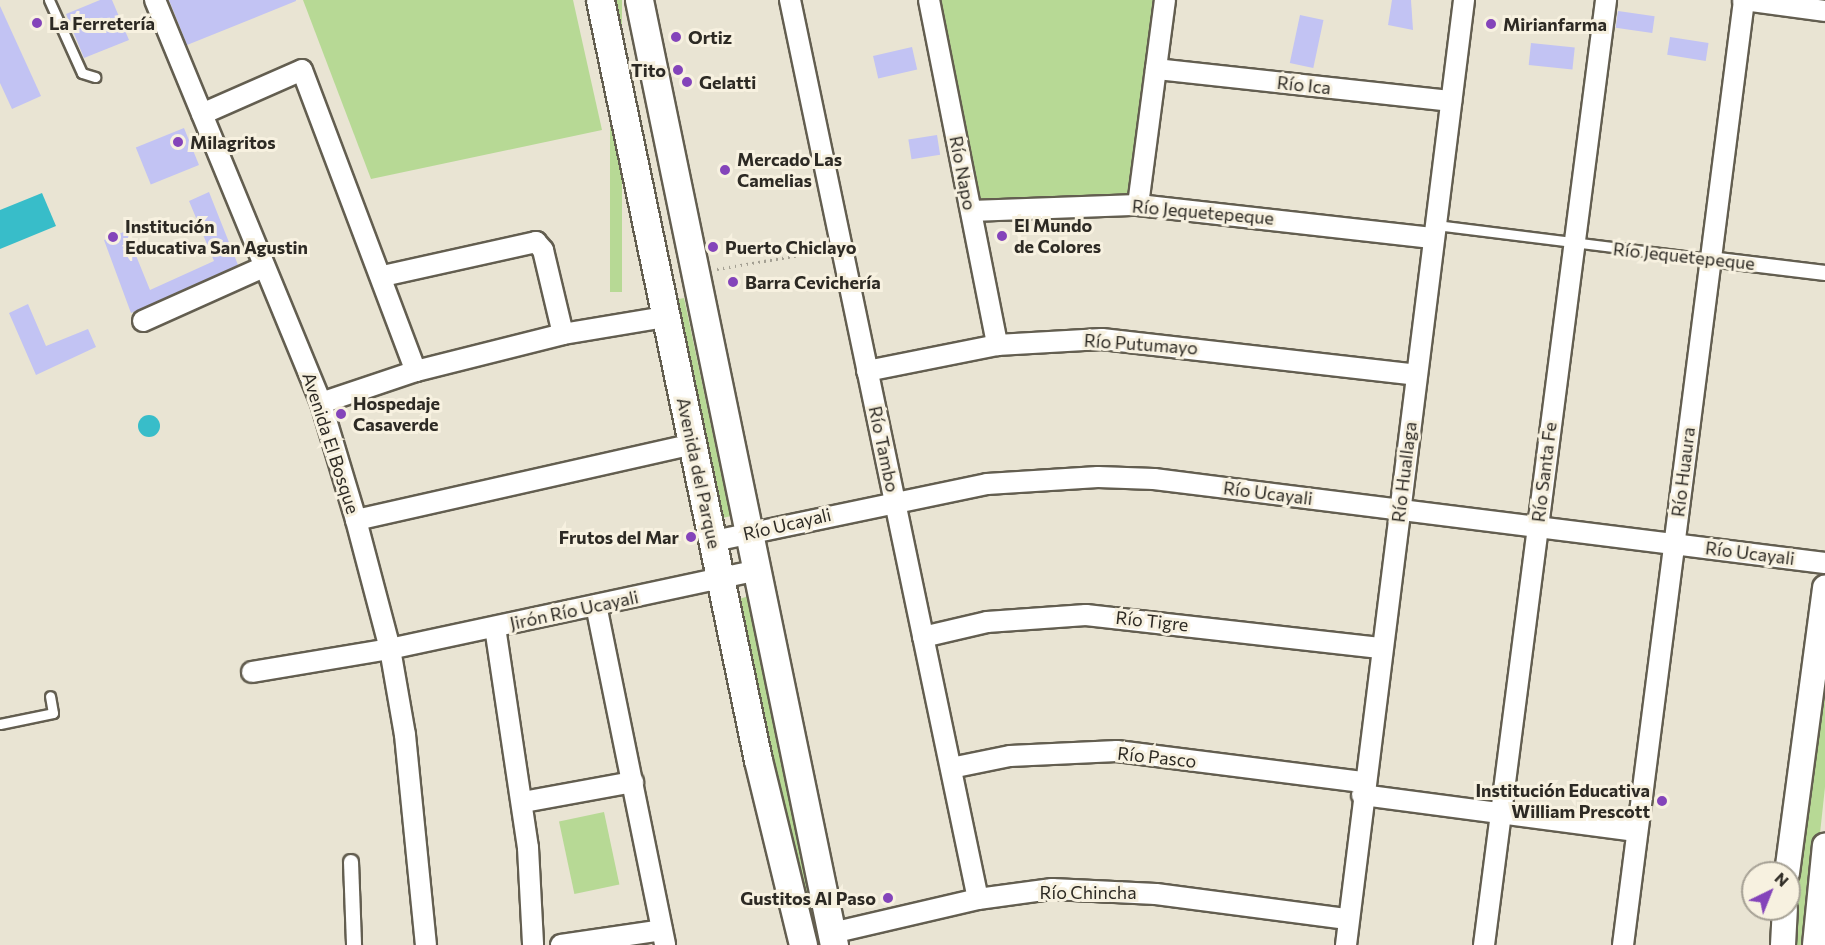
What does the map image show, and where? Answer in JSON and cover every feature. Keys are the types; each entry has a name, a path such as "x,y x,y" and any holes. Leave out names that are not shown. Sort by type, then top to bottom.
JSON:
{"main road":[{"name":"Avenida del Parque","path":"600,0 665,317 803,945"},
{"name":"Avenida del Parque","path":"639,0 833,939"}],"street":[{"name":"Avenida El Bosque","path":"155,0 321,403 356,520 390,649 417,823 426,945"},
{"name":"Río Tambo","path":"789,0 978,898"},
{"name":"Río Napo","path":"929,0 997,345"},
{"path":"1137,205 1165,0"},
{"name":"Río Huallaga","path":"1346,945 1347,919 1363,789 1464,0"},
{"name":"Río Santa Fe","path":"1484,945 1499,813 1606,0"},
{"path":"1743,0 1825,11"},
{"name":"Río Huaura","path":"1623,945 1743,0"},
{"name":"Río Ica","path":"1156,69 1451,100"},
{"path":"202,114 302,70 383,276 416,371"},
{"name":"Río Jequetepeque","path":"970,211 1137,205 1435,231"},
{"path":"383,276 536,242 543,250 563,334"},
{"name":"Río Jequetepeque","path":"1710,259 1825,273"},
{"path":"143,321 264,267"},
{"path":"321,403 416,371 563,334 665,317"},
{"name":"Río Putumayo","path":"867,371 997,345 1133,341 1416,375"},
{"path":"356,520 693,444"},
{"name":"Río Ucayali","path":"714,541 894,500 987,484 1098,477 1400,509 1825,563"},
{"name":"Jirón Río Ucayali","path":"252,672 390,649 757,570"},
{"path":"1789,861 1825,588"},
{"path":"561,945 663,937 596,605"},
{"name":"Río Tigre","path":"923,637 987,622 1086,615 1382,648"},
{"path":"495,627 523,802 533,945"},
{"name":"Río Pasco","path":"951,768 1044,753 1117,751 1363,789 1499,813 1636,831"},
{"path":"523,802 633,782"},
{"path":"1815,945 1825,845"},
{"path":"351,862 354,945"},
{"name":"Río Chincha","path":"833,939 978,898 1108,889 1347,919"},
{"path":"1783,945 1784,921"}],"lane":[{"path":"49,0 82,73 95,76"},
{"name":"Río Jequetepeque","path":"1435,231 1710,259"},
{"path":"0,724 53,713 50,696"}],"path":[{"path":"717,269 823,251"}],"green space":[{"path":"303,0 573,0 602,130 371,179"},
{"path":"610,0 622,0 622,292 610,292"},
{"path":"929,0 1165,0 1138,205 971,211"},
{"path":"684,298 730,516 721,518 674,300"},
{"path":"749,596 820,945 810,945 736,600"},
{"path":"1825,638 1825,787 1808,945 1787,945 1790,921 1801,921 1801,861 1797,861"},
{"path":"604,812 619,884 574,894 559,822"}],"water":[{"path":"42,193 56,226 0,249 0,210"},
{"path":"149,415 157,418 160,426 157,434 149,437 141,434 138,426 141,418"}],"building":[{"path":"100,0 112,0 129,40 84,58 66,14"},
{"path":"169,0 296,0 296,1 187,45"},
{"path":"1392,0 1411,0 1413,30 1388,25"},
{"path":"0,6 41,96 12,109 0,83"},
{"path":"1618,11 1655,16 1652,33 1616,28"},
{"path":"1300,15 1323,20 1313,68 1290,63"},
{"path":"1670,37 1709,43 1706,61 1667,55"},
{"path":"1531,43 1575,48 1572,69 1529,65"},
{"path":"912,47 917,69 878,78 873,56"},
{"path":"184,128 199,165 151,185 136,147"},
{"path":"937,135 940,155 911,159 908,140"},
{"path":"209,192 238,265 131,313 104,240 126,231 150,290 214,261 189,201"},
{"path":"28,304 46,346 88,329 96,347 36,375 9,313"}],"place":[{"name":"La Ferretería","path":"37,23"},
{"name":"Mirianfarma","path":"1491,24"},
{"name":"Ortiz","path":"676,37"},
{"name":"Tito","path":"678,70"},
{"name":"Gelatti","path":"687,82"},
{"name":"Milagritos","path":"178,142"},
{"name":"Mercado Las Camelias","path":"725,170"},
{"name":"El Mundo de Colores","path":"1002,236"},
{"name":"Institución Educativa San Agustin","path":"113,237"},
{"name":"Puerto Chiclayo","path":"713,247"},
{"name":"Barra Cevichería","path":"733,282"},
{"name":"Hospedaje Casaverde","path":"341,414"},
{"name":"Frutos del Mar","path":"691,537"},
{"name":"Institución Educativa William Prescott","path":"1662,801"},
{"name":"Gustitos Al Paso","path":"888,898"}]}
